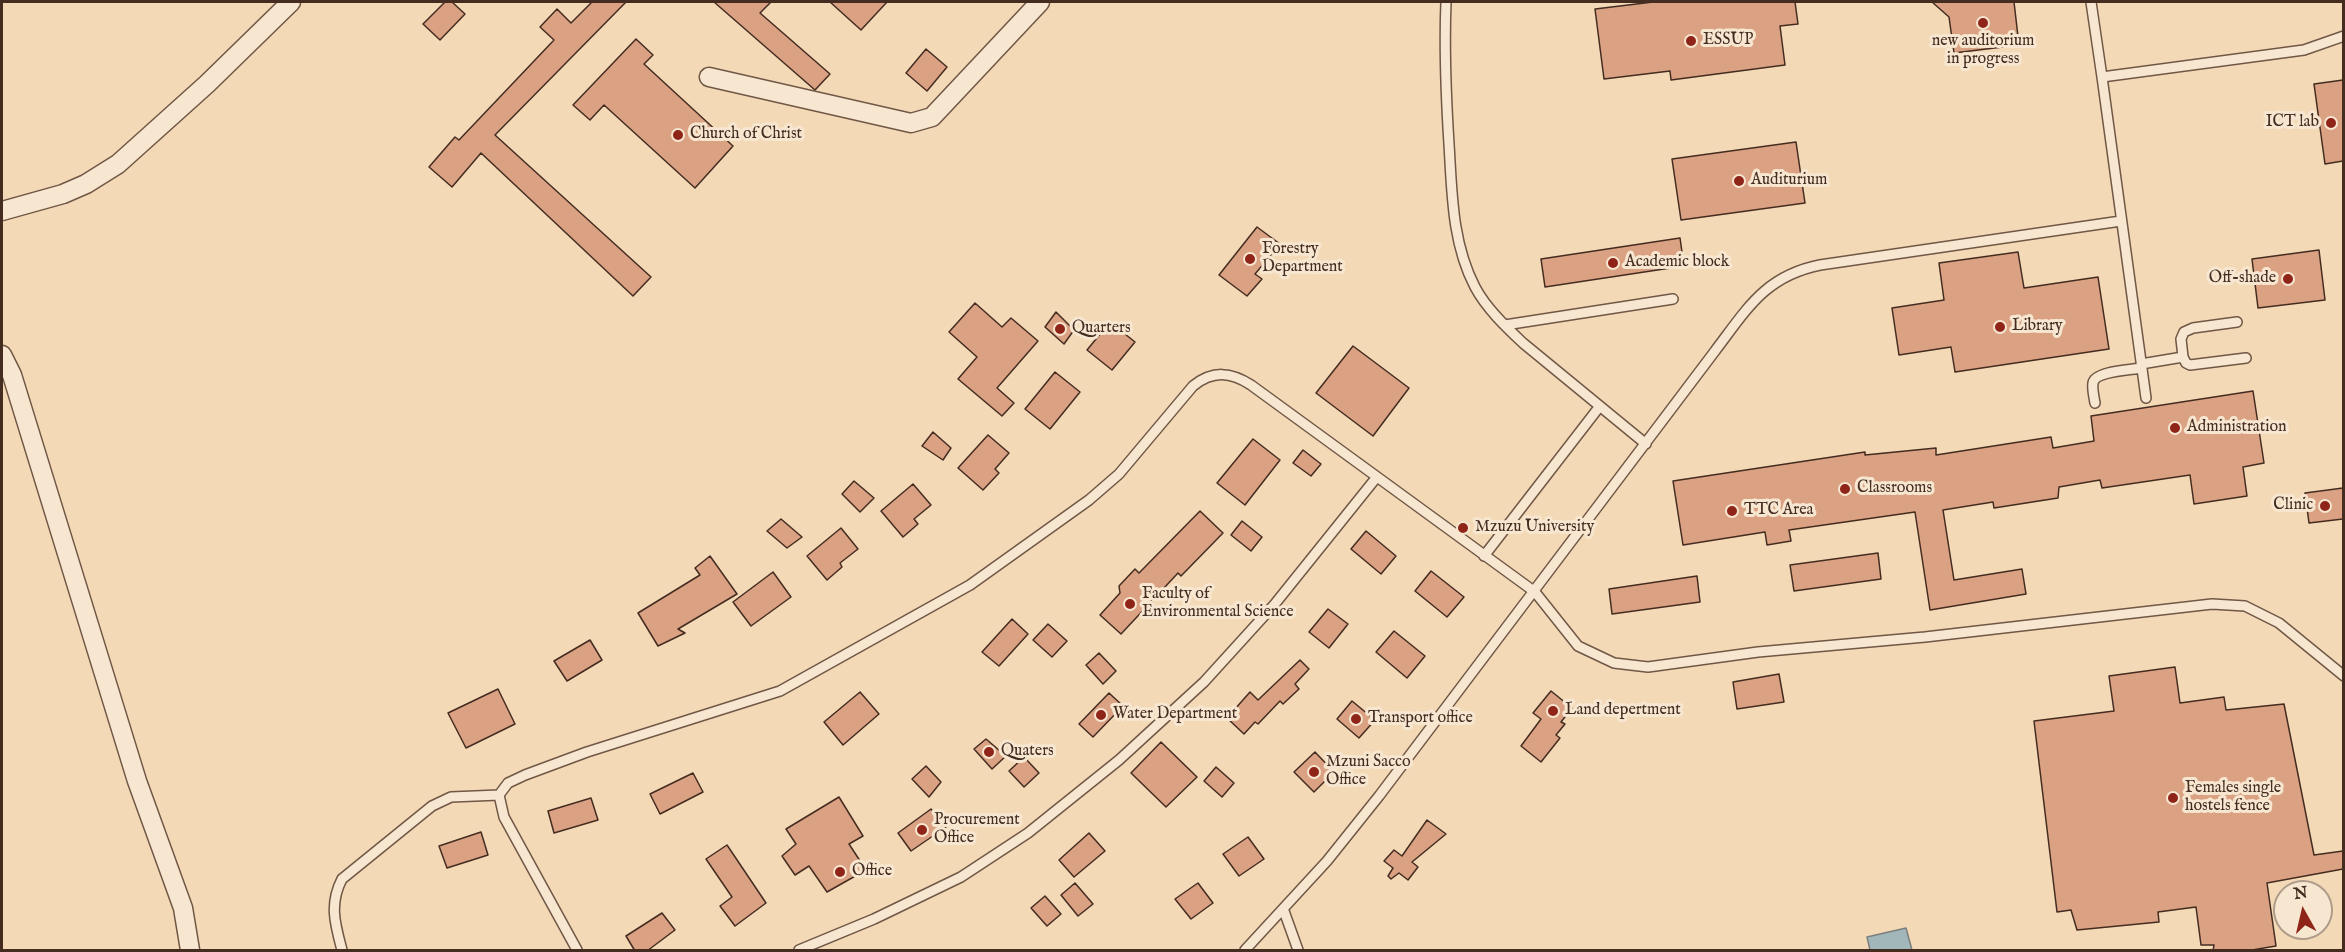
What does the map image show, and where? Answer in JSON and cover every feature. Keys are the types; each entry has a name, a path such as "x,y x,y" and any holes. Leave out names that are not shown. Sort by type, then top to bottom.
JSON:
{"street":[{"path":"2,211 63,194 86,184 118,165 207,84 291,2"},
{"path":"709,77 911,123 932,117 1040,2"},
{"path":"2,355 12,375 62,530 137,781 183,908 190,951"}],"lane":[{"path":"1446,2 1444,60 1452,204 1461,254 1476,289 1505,325 1646,444"},
{"path":"2091,2 2146,398"},
{"path":"2102,77 2304,50 2343,36"},
{"path":"1245,951 1284,911 1372,806 1752,304 1787,273 1829,263 2121,221"},
{"path":"1505,325 1673,299"},
{"path":"2237,322 2193,328 2184,332 2181,339 2183,357 2190,365 2246,358"},
{"path":"2095,403 2093,383 2095,378 2101,374 2183,357"},
{"path":"577,951 504,817 500,795 508,783 587,752 780,691 970,585 1089,500 1119,474 1193,386 1205,376 1236,376 1535,592 1578,646 1614,663 1648,667 1769,651 1925,637 2212,604 2245,606 2279,623 2343,676"},
{"path":"1484,556 1600,406"},
{"path":"799,951 874,919 961,877 1028,833 1119,760 1204,682 1274,605 1376,478"},
{"path":"342,951 332,909 335,893 342,879 432,806 451,797 470,794 500,795"},
{"path":"1284,911 1298,951"}],"shaded area":[{"path":"1906,928 1912,950 1870,950 1867,937"}],"building":[{"path":"445,2 452,2 465,14 440,40 423,24"},
{"path":"592,2 626,2 495,135 651,277 633,296 481,153 452,187 429,167 455,137 459,140 554,40 540,27 557,9 571,23"},
{"path":"714,2 771,2 760,13 830,74 815,90"},
{"path":"830,2 887,2 861,30"},
{"name":"ESSUP","path":"1653,2 1795,2 1798,24 1780,26 1785,65 1671,80 1670,71 1604,79 1595,9"},
{"name":"new auditorium in progress","path":"1932,2 2014,2 2019,45 1954,53 1949,17"},
{"name":"Church of Christ","path":"636,39 653,55 644,64 733,146 695,188 604,105 590,120 573,105"},
{"path":"926,49 947,67 927,91 906,73"},
{"name":"ICT lab","path":"2343,80 2343,161 2325,164 2314,84"},
{"name":"Auditurium","path":"1796,142 1805,203 1681,220 1672,159"},
{"name":"Forestry Department","path":"1257,227 1280,244 1255,274 1262,279 1247,296 1219,275"},
{"name":"Academic block","path":"1680,238 1684,266 1545,287 1541,259"},
{"name":"Off-shade","path":"2319,250 2325,300 2258,308 2252,259"},
{"name":"Library","path":"2018,252 2024,288 2098,277 2109,349 1955,372 1951,347 1899,355 1892,308 1944,300 1939,263"},
{"path":"975,303 1002,327 1011,318 1038,341 997,388 1014,403 1002,416 958,379 977,357 949,332"},
{"name":"Quarters","path":"1056,312 1074,330 1064,344 1045,327"},
{"path":"1110,322 1135,342 1112,370 1087,350"},
{"path":"1353,346 1409,388 1373,436 1316,393"},
{"path":"1055,372 1080,392 1050,429 1025,409"},
{"path":"2253,391 2264,463 2243,467 2247,496 2194,504 2190,475 2102,488 2100,480 2059,487 2058,498 1994,508 1993,502 1943,510 1954,580 2022,569 2026,594 1930,610 1915,512 1789,530 1791,541 1767,545 1765,532 1683,545 1673,481 1865,452 1865,455 1936,448 1936,455 2051,437 2053,448 2094,441 2091,416"},
{"path":"933,432 951,448 943,460 922,446"},
{"path":"988,435 1009,453 995,469 999,473 983,490 958,468"},
{"path":"1253,439 1280,460 1245,505 1217,483"},
{"path":"1303,450 1321,464 1311,476 1293,463"},
{"path":"854,481 874,498 860,512 842,494"},
{"path":"913,484 931,505 914,519 918,524 903,537 881,511"},
{"name":"Clinic","path":"2343,488 2343,519 2309,523 2305,493"},
{"path":"1200,511 1223,533 1181,576 1178,573 1121,634 1100,615 1120,593 1119,586 1135,569 1139,573"},
{"path":"781,519 802,537 787,548 767,531"},
{"path":"1242,521 1262,537 1251,551 1231,535"},
{"path":"841,528 858,549 840,563 842,567 827,580 807,556"},
{"path":"1366,531 1396,556 1381,574 1351,549"},
{"path":"1878,553 1881,579 1794,591 1790,565"},
{"path":"710,556 737,594 678,629 685,633 658,646 638,613 700,575 695,568"},
{"path":"1431,571 1464,597 1447,617 1415,591"},
{"path":"773,572 791,597 751,626 733,602"},
{"path":"1697,576 1700,602 1612,614 1609,589"},
{"path":"1328,609 1348,624 1329,648 1309,632"},
{"path":"1012,619 1028,634 999,666 982,652"},
{"path":"1048,624 1067,641 1052,657 1033,640"},
{"path":"1394,631 1425,656 1407,678 1376,652"},
{"path":"590,640 602,660 567,681 554,661"},
{"path":"1099,653 1116,671 1103,684 1086,665"},
{"path":"1300,660 1309,669 1295,684 1299,689 1283,704 1280,701 1258,724 1255,722 1244,734 1227,718 1250,692 1258,700"},
{"name":"Females single hostels fence","path":"2175,667 2180,703 2224,697 2226,710 2284,704 2314,855 2343,851 2343,869 2273,880 2267,883 2273,940 2275,940 2276,946 2246,951 2213,951 2214,945 2201,945 2196,907 2158,912 2159,922 2077,930 2071,910 2057,912 2034,721 2114,711 2109,676"},
{"path":"1779,674 1784,702 1737,709 1733,682"},
{"path":"498,689 515,724 466,748 448,713"},
{"path":"1551,691 1572,708 1561,722 1565,724 1556,735 1560,738 1541,762 1521,746 1541,719 1533,713"},
{"path":"860,692 879,714 843,745 824,722"},
{"name":"Water Department","path":"1109,693 1123,706 1093,737 1079,724"},
{"name":"Transport office","path":"1352,701 1375,720 1359,738 1337,719"},
{"name":"Quaters","path":"986,739 1006,756 992,769 974,749"},
{"path":"1161,742 1197,777 1166,807 1131,773"},
{"name":"Mzuni Sacco Office","path":"1315,752 1334,772 1314,792 1294,772"},
{"path":"1024,757 1039,773 1024,787 1009,771"},
{"path":"926,766 941,782 929,797 912,779"},
{"path":"1216,767 1234,783 1222,797 1204,781"},
{"path":"693,773 703,792 660,814 650,794"},
{"path":"839,797 863,836 849,844 866,870 827,892 809,866 795,875 782,856 796,844 786,829"},
{"path":"591,798 598,820 554,833 548,811"},
{"name":"Procurement Office","path":"931,809 946,827 911,851 898,833"},
{"path":"1427,820 1446,834 1412,862 1418,867 1408,880 1399,873 1391,879 1388,876 1393,868 1384,861 1394,850 1402,856"},
{"path":"481,832 488,855 447,868 439,846"},
{"path":"1089,833 1105,851 1074,877 1059,860"},
{"path":"1248,837 1264,859 1239,876 1223,854"},
{"path":"727,845 766,903 735,926 720,906 732,897 706,859"},
{"path":"1075,883 1093,904 1078,916 1061,895"},
{"path":"1198,883 1213,903 1191,919 1175,899"},
{"path":"1045,896 1061,914 1047,926 1031,908"},
{"path":"662,913 675,930 647,951 635,951 626,936"}],"place":[{"name":"new auditorium in progress","path":"1983,23"},
{"name":"ESSUP","path":"1691,41"},
{"name":"ICT lab","path":"2331,123"},
{"name":"Church of Christ","path":"678,135"},
{"name":"Auditurium","path":"1739,181"},
{"name":"Forestry Department","path":"1250,259"},
{"name":"Academic block","path":"1613,263"},
{"name":"Off-shade","path":"2288,279"},
{"name":"Library","path":"2000,327"},
{"name":"Quarters","path":"1060,329"},
{"name":"Administration","path":"2175,428"},
{"name":"Classrooms","path":"1845,489"},
{"name":"Clinic","path":"2325,506"},
{"name":"TTC Area","path":"1732,511"},
{"name":"Mzuzu University","path":"1463,528"},
{"name":"Faculty of Environmental Science","path":"1130,604"},
{"name":"Land depertment","path":"1553,711"},
{"name":"Water Department","path":"1101,715"},
{"name":"Transport office","path":"1356,719"},
{"name":"Quaters","path":"989,752"},
{"name":"Mzuni Sacco Office","path":"1314,772"},
{"name":"Females single hostels fence","path":"2173,798"},
{"name":"Procurement Office","path":"922,830"},
{"name":"Office","path":"840,872"}]}
